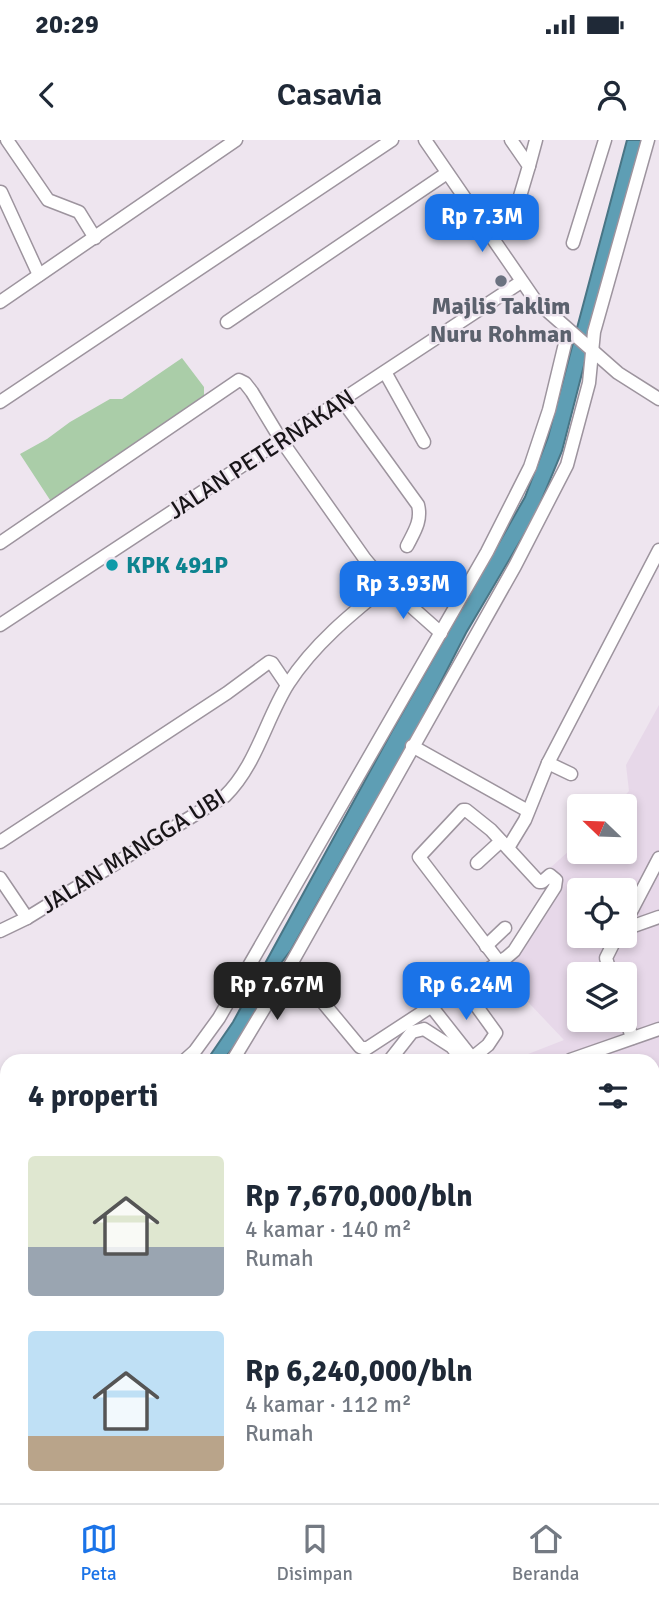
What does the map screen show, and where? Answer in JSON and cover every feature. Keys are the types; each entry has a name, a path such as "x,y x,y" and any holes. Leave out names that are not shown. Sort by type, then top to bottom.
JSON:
{"street":[{"path":"7,140 48,200 79,212 95,238"},
{"path":"0,302 236,140"},
{"path":"0,402 392,140"},
{"path":"425,140 535,300 618,373 659,399"},
{"path":"510,140 529,166"},
{"path":"507,219 515,213 536,140"},
{"path":"573,243 605,140"},
{"path":"237,1054 291,964 536,528 567,465 589,383 590,348 648,140"},
{"path":"227,322 447,173"},
{"path":"1,192 39,275"},
{"name":"JALAN PETERNAKAN","path":"0,625 521,282"},
{"path":"192,1054 219,1018 487,552 530,467 571,333"},
{"path":"385,372 424,442"},
{"path":"0,543 238,380 252,391 281,440 365,559 387,584 441,633"},
{"path":"342,400 418,505 419,522 407,545"},
{"path":"477,863 505,844 527,811 548,763 659,550"},
{"name":"JALAN MANGGA UBI","path":"0,931 27,918 225,796 245,768 287,685 317,646 387,584"},
{"path":"0,842 227,693 269,662 287,685"},
{"path":"412,746 527,811"},
{"path":"548,763 570,774"},
{"path":"291,964 362,1049 431,1006 499,962 514,951 556,883 554,877 550,875 542,883 539,882 505,844 474,815 463,810 419,855 499,962"},
{"path":"637,900 659,858"},
{"name":"JALAN MANGGA UBI","path":"0,878 27,918"},
{"path":"637,924 659,916"},
{"path":"486,946 505,928"},
{"path":"462,986 496,1033 488,1045 476,1054"},
{"path":"431,1006 464,1054"},
{"path":"587,1054 659,1028"},
{"path":"395,1054 412,1032 422,1029 429,1031 461,1054"},
{"path":"630,1032 632,1038"}],"shaded area":[{"path":"659,705 659,1054 528,1054 564,1040 493,965 512,953 559,879 550,868 567,853 567,864 637,864 637,794 626,794 629,791 626,765"}],"green space":[{"path":"182,358 204,387 204,398 52,503 20,454 110,399 122,399"}],"water":[{"path":"627,140 642,140 562,451 535,516 466,633 402,758 291,950 275,971 244,1035 228,1054 211,1054 233,1022 392,731 525,497 548,437"}],"place":[{"name":"Majlis Taklim Nuru Rohman","path":"501,281"},
{"name":"KPK 491P","path":"112,565"}]}
